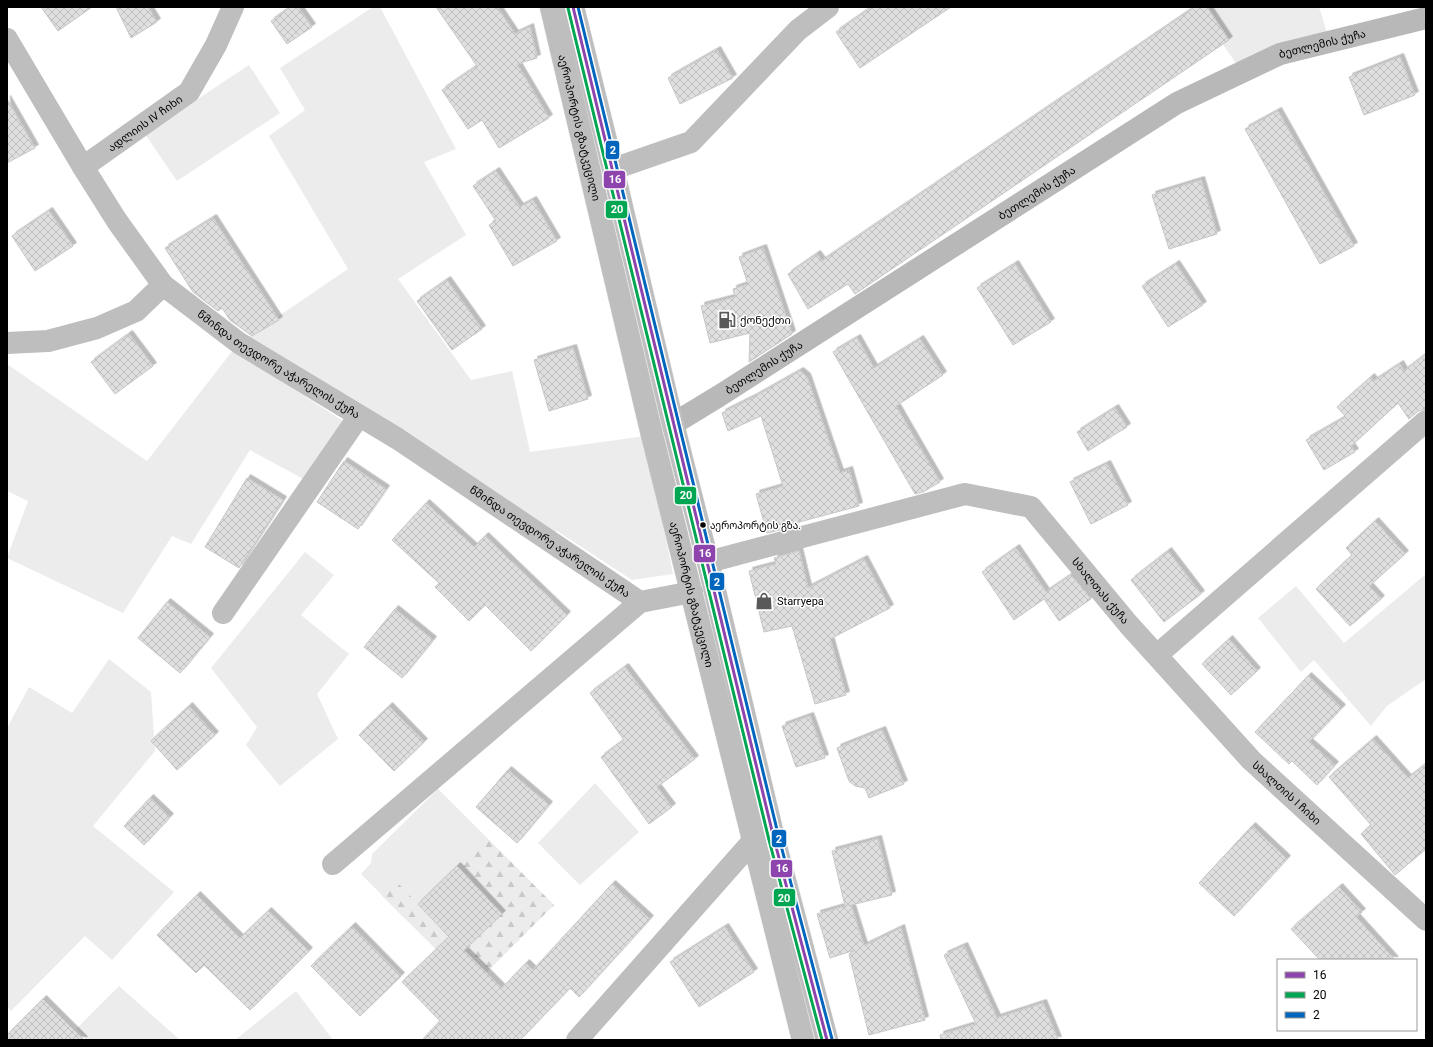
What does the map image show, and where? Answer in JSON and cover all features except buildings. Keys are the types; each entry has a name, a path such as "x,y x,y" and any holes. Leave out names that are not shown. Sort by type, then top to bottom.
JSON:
{"main road":[{"name":"ადლიის IV ჩიხი","path":"83,167 189,92 216,45 233,7"},
{"name":"აეროპორტის გზატკეცილი","path":"551,7 636,366 752,842 803,1040"},
{"name":"აეროპორტის გზატკეცილი","path":"573,7 774,839 827,1040"},
{"path":"613,169 691,142 798,30 828,7"},
{"name":"წმინდა თევდორე აჭარელის ქუჩა","path":"7,39 117,221 164,285 239,344 398,439 640,602"},
{"path":"7,343 48,341 97,328 136,311 164,285"},
{"path":"223,613 359,416"},
{"path":"1157,656 1426,421"},
{"name":"სხალთას ქუჩა","path":"708,562 965,494 1031,507 1129,625 1157,656"},
{"name":"წმინდა თევდორე აჭარელის ქუჩა","path":"333,864 640,602 692,592"},
{"name":"სხალთის I ჩიხი","path":"1157,656 1252,760 1426,920"},
{"path":"577,1040 752,842"}],"street":[{"name":"ბეთლემის ქუჩა","path":"673,424 1177,103 1280,54 1426,18"}],"green space":[{"path":"373,7 380,7 456,149 424,162 466,235 398,279 471,380 512,371 530,452 645,436 673,574 632,580 557,531 545,538 239,343 348,269 269,136 305,110 280,68"},
{"path":"1197,7 1319,7 1330,42 1242,72"},
{"path":"249,65 280,113 177,181 145,134"},
{"path":"233,350 346,423 309,482 250,450 191,544 172,536 123,613 7,558 28,501 7,491 7,364 147,461"},
{"path":"305,552 334,575 301,615 349,654 317,694 338,739 280,786 246,745 257,727 211,668"},
{"path":"1426,574 1426,679 1387,706 1371,726 1314,660 1301,672 1258,618 1296,586 1344,643"},
{"path":"109,659 151,692 155,751 93,826 174,892 112,960 85,936 11,1011 7,1007 7,728 29,687 72,713"},
{"path":"595,783 639,832 580,885 538,843"},
{"path":"438,789 554,905 473,986 361,874 371,863 372,854"},
{"path":"489,840 554,905 486,972 467,952 453,966 381,895 396,881 463,951 502,914 460,869"},
{"path":"119,986 180,1040 87,1040 76,1029"},
{"path":"296,991 333,1040 235,1040"}],"transit line":[{"name":"16","path":"573,7 774,839 827,1040"},
{"name":"2","path":"578,7 779,838 832,1039"},
{"name":"20","path":"568,8 769,840 822,1040"}],"place":[{"name":"ქონექთი","path":"727,320"},
{"name":"აეროპორტის გზა.","path":"703,525"},
{"name":"Starryepa","path":"764,601"}]}
